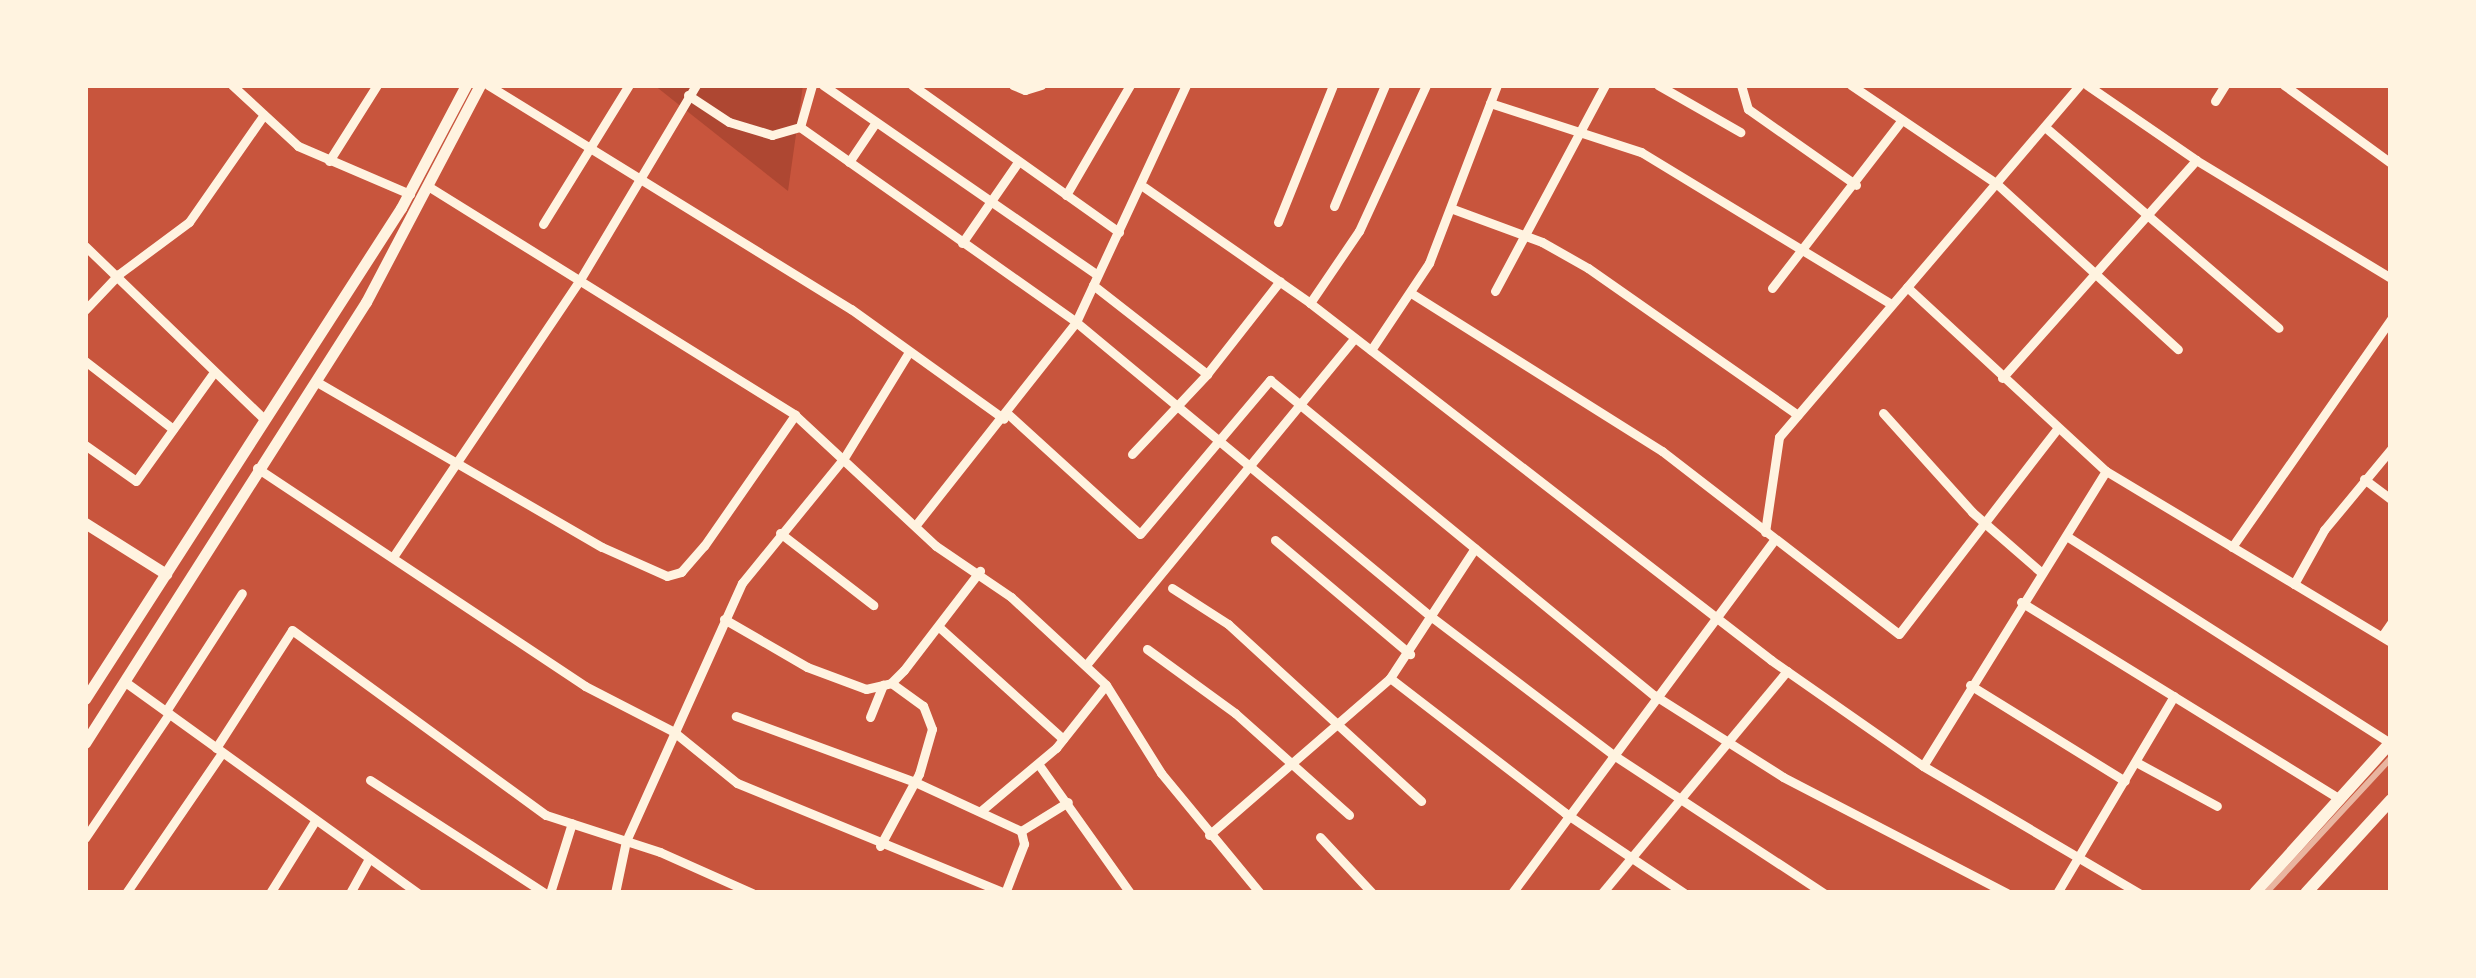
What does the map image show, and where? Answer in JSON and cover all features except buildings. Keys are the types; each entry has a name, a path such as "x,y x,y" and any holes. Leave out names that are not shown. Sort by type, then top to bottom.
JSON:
{"main road":[{"path":"2255,893 2390,742"},
{"path":"2306,893 2391,800"}],"street":[{"path":"232,85 298,146 410,194"},
{"path":"243,96 247,85"},
{"path":"330,161 377,85"},
{"path":"85,699 410,194 466,85"},
{"path":"85,743 128,684 257,468 317,382 431,188 480,85"},
{"path":"488,85 639,176 1006,417 1140,534 1270,380 1654,695 1728,745 2008,893"},
{"path":"544,224 629,85"},
{"path":"393,556 578,284 696,85"},
{"path":"800,127 812,85"},
{"path":"823,85 1095,280 1207,374"},
{"path":"912,85 1119,232"},
{"path":"1014,85 1024,90 1041,85"},
{"path":"1066,195 1130,85"},
{"path":"916,526 1006,417 1076,322 1144,187 1186,85"},
{"path":"1278,222 1333,85"},
{"path":"1334,206 1384,85"},
{"path":"1310,302 1359,231 1426,85"},
{"path":"1371,350 1411,293 1454,210 1497,85"},
{"path":"1495,291 1605,85"},
{"path":"1658,85 1740,132"},
{"path":"1740,85 1748,110 1856,185"},
{"path":"1851,85 1998,184 2178,349"},
{"path":"1765,532 1775,451 1798,415 2083,85 2196,160 2391,278"},
{"path":"2103,98 2110,85"},
{"path":"2214,101 2224,85"},
{"path":"2284,85 2386,160 2391,146"},
{"path":"688,95 751,132 772,135 800,127"},
{"path":"1490,103 1580,129 1641,152 1891,304"},
{"path":"85,310 118,274 189,222 262,116"},
{"path":"1772,288 1806,250 1902,120"},
{"path":"849,162 876,122"},
{"path":"800,127 1076,322 1175,409 1433,618 1612,754 1824,893"},
{"path":"2045,127 2153,215 2279,328"},
{"path":"2002,378 2100,275 2196,160"},
{"path":"962,243 1018,162"},
{"path":"1144,187 1310,302 1787,671 1923,766 2139,893"},
{"path":"431,188 528,244 578,284 707,355 795,415 916,526 980,571 1106,685 1208,834 1260,893"},
{"path":"1454,210 1526,236 1634,297 1798,415"},
{"path":"85,246 118,274 212,375 265,420"},
{"path":"1132,454 1207,374 1280,282"},
{"path":"1907,287 2056,430 2106,471 2386,639 2391,624"},
{"path":"1411,293 1662,451 1899,634 2056,430"},
{"path":"2232,546 2391,319"},
{"path":"1086,665 1355,338"},
{"path":"614,893 626,841 724,619 780,532 844,458 910,352"},
{"path":"85,361 173,430"},
{"path":"85,445 136,481 212,375"},
{"path":"317,382 454,464 667,576 680,572 704,546 795,415"},
{"path":"1882,413 1986,524 2042,573"},
{"path":"2294,584 2324,530 2391,448"},
{"path":"257,468 585,686 674,732 737,783 880,846 1004,893 1024,844 1021,831 915,782 736,716"},
{"path":"1923,766 2021,602 2068,537 2106,471"},
{"path":"2364,479 2391,500"},
{"path":"85,523 184,588"},
{"path":"780,532 872,605"},
{"path":"2068,537 2390,742"},
{"path":"1275,540 1410,654"},
{"path":"1512,893 1566,813 1774,540"},
{"path":"1208,834 1294,765 1390,678 1410,654 1475,548"},
{"path":"870,717 887,684 939,628 980,571"},
{"path":"1172,588 1228,624 1420,801"},
{"path":"85,838 242,593"},
{"path":"2021,602 2340,799"},
{"path":"724,619 806,667 866,689 887,684 930,715 928,752 880,846"},
{"path":"939,628 1063,739"},
{"path":"126,893 292,630 546,815 626,841 752,893"},
{"path":"1147,649 1350,814"},
{"path":"1602,893 1787,671"},
{"path":"1390,678 1566,813 1684,893"},
{"path":"128,684 418,893"},
{"path":"982,810 1039,765 1106,685"},
{"path":"1970,685 2125,780"},
{"path":"2057,893 2174,696"},
{"path":"2136,762 2217,806"},
{"path":"1039,765 1130,893"},
{"path":"370,780 547,893 572,823"},
{"path":"1021,831 1068,802"},
{"path":"270,893 315,821"},
{"path":"1320,837 1372,893"},
{"path":"350,893 368,860"}],"shaded area":[{"path":"654,85 803,85 788,191"}],"railway":[{"path":"2266,893 2391,758"}]}
